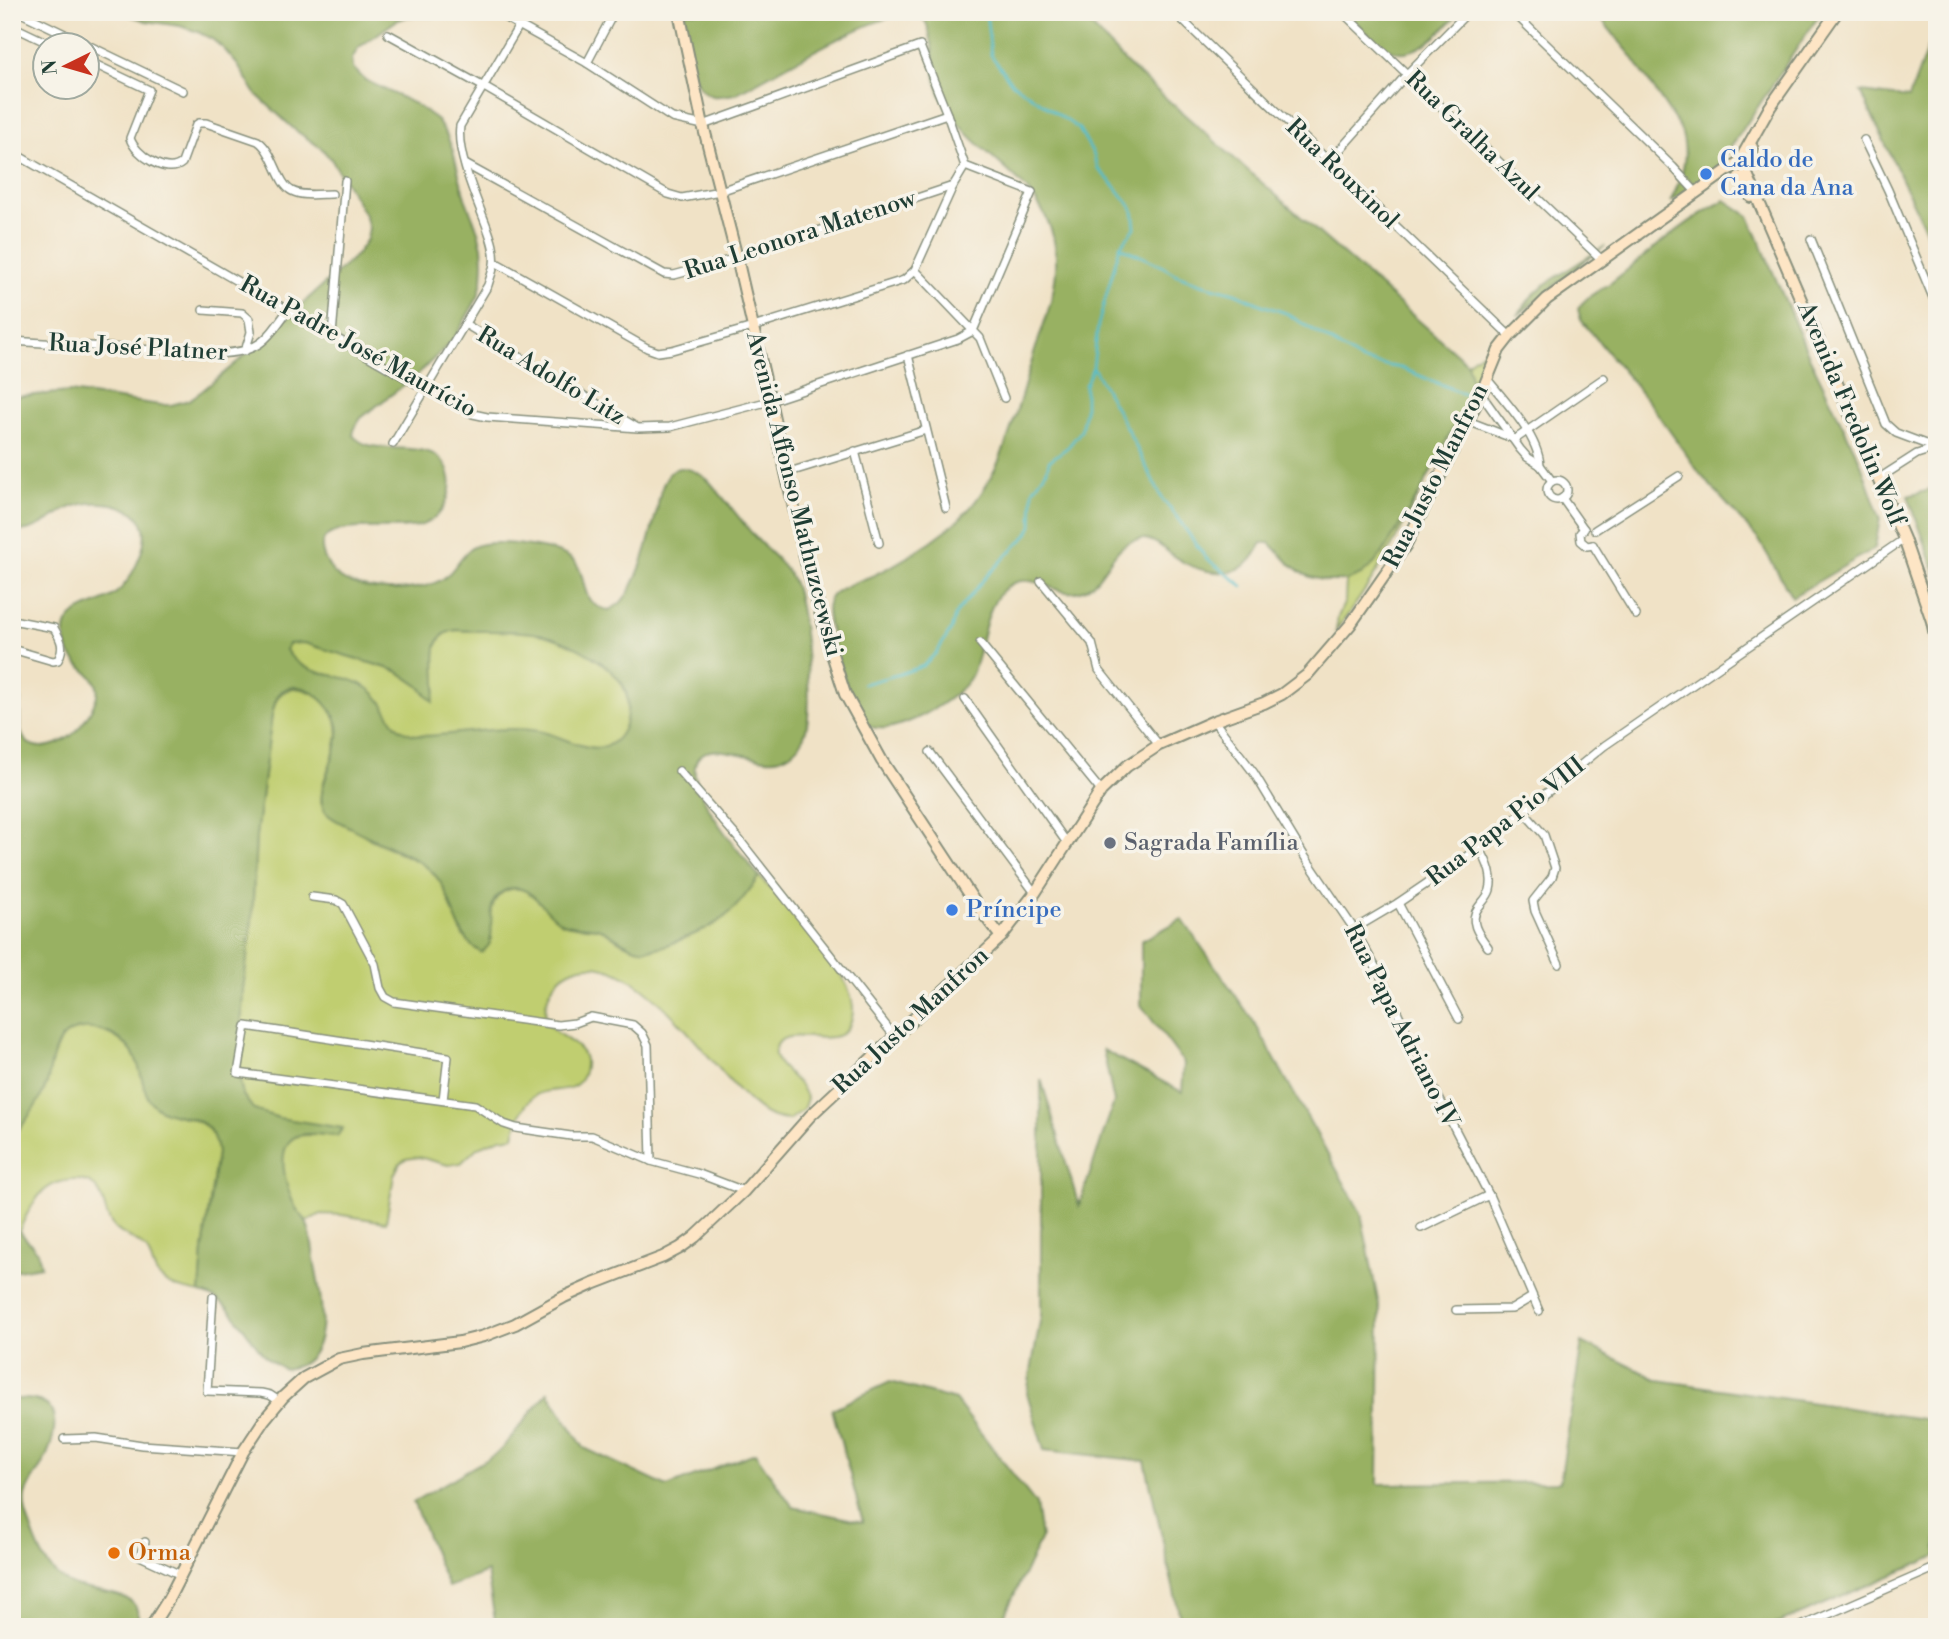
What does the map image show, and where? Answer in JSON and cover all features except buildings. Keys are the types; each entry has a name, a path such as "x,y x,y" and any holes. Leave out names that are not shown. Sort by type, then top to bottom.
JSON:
{"main road":[{"name":"Avenida Affonso Mathuzcewski","path":"679,12 806,562 845,694 882,761 975,904 1001,937"},
{"path":"1740,170 1778,96 1837,12"},
{"name":"Rua Justo Manfron","path":"151,1627 181,1575 243,1452 279,1401 304,1378 339,1359 460,1342 484,1336 515,1324 564,1297 680,1248 695,1237 744,1191 810,1116 1001,937 1035,893 1101,791 1127,766 1159,745 1282,694 1307,675 1350,625 1405,546 1468,421 1499,351 1510,336 1547,299 1601,259 1696,192 1740,170"},
{"name":"Avenida Fredolin Wolf","path":"1740,170 1770,226 1904,539 1932,621 1937,645"}],"street":[{"path":"19,12 183,91"},
{"path":"495,12 587,64 672,118 703,125 920,46 965,166 1032,192 973,331"},
{"path":"393,444 488,285 495,262 492,241 465,164 460,144 460,126 527,12"},
{"path":"587,64 614,12"},
{"name":"Rua Rouxinol","path":"1174,12 1510,336"},
{"name":"Rua Gralha Azul","path":"1342,12 1601,259"},
{"path":"1329,162 1407,74 1468,12"},
{"path":"1513,12 1696,192"},
{"path":"12,26 32,36"},
{"path":"388,34 668,194 682,198 720,191 947,114"},
{"path":"102,68 149,90 130,138 132,144 151,161 178,166 182,163 196,125 206,123 258,141 265,146 286,186 292,191 332,194"},
{"path":"1864,140 1937,307"},
{"name":"Rua Padre José Maurício","path":"12,152 425,389 473,414 487,417 638,428 670,427 770,401 958,339 973,331"},
{"name":"Rua Leonora Matenow","path":"465,164 664,274 674,275 737,258 953,186"},
{"path":"495,262 646,348 658,352 672,350 904,280 915,270 953,186 965,166"},
{"path":"331,335 345,181"},
{"path":"1811,239 1886,424 1896,433 1937,448"},
{"path":"915,270 984,345 1004,398"},
{"path":"203,310 242,313 249,319 251,331 246,351"},
{"name":"Rua José Platner","path":"12,341 215,354 246,351 263,342 288,310"},
{"name":"Rua Adolfo Litz","path":"465,324 638,428"},
{"path":"908,355 946,509"},
{"path":"1513,439 1604,377"},
{"path":"1487,379 1526,431 1538,451 1541,465 1552,481"},
{"path":"1481,394 1527,457 1541,465"},
{"path":"1468,421 1513,439"},
{"path":"786,473 926,430"},
{"path":"1878,479 1917,454 1937,448"},
{"path":"855,451 879,543"},
{"path":"1595,530 1679,476"},
{"path":"1561,480 1566,485 1567,493 1562,498 1553,499 1548,495 1547,488 1552,481 1561,480"},
{"path":"1562,498 1584,529"},
{"path":"1590,527 1595,530 1598,538 1593,545 1587,546 1580,536 1584,529 1590,527"},
{"name":"Rua Papa Pio VIII","path":"1354,929 1398,903 1479,848 1604,746 1904,539"},
{"path":"1593,545 1636,615"},
{"path":"1041,581 1092,643 1099,670 1159,745"},
{"path":"12,620 54,628 61,640 63,652 58,660 53,661 12,649"},
{"path":"980,643 1101,791"},
{"path":"965,699 1067,843"},
{"name":"Rua Papa Adriano IV","path":"1214,720 1254,773 1305,858 1354,929 1381,977 1424,1069 1489,1195 1538,1311"},
{"path":"930,751 1035,893"},
{"path":"679,771 738,838 895,1037"},
{"path":"1523,811 1544,835 1555,868 1552,877 1533,901 1559,964"},
{"path":"1479,848 1490,875 1491,889 1476,910 1474,920 1476,931 1488,947"},
{"path":"312,897 336,900 343,904 375,964 380,988 385,997 394,1002 558,1025 591,1017 633,1025 642,1033 648,1045 651,1161"},
{"path":"1398,903 1460,1019"},
{"path":"443,1100 448,1057 246,1026 238,1073 475,1105 504,1124 516,1128 571,1136 585,1135 651,1161 699,1174 744,1191"},
{"path":"1421,1228 1489,1195"},
{"path":"214,1297 207,1391 261,1393 279,1401"},
{"path":"1455,1310 1512,1309 1532,1297"},
{"path":"64,1438 96,1438 142,1445 243,1452"},
{"path":"145,1542 140,1556 181,1575"},
{"path":"1799,1627 1937,1567"},
{"path":"1820,1618 1824,1627"}],"green space":[{"path":"120,12 447,12 434,17 409,16 396,21 358,48 352,59 353,68 365,80 415,104 436,119 447,136 482,247 482,281 478,297 454,339 417,375 361,418 353,435 362,443 432,454 443,461 449,474 450,490 440,512 422,525 352,528 335,532 325,538 322,550 330,568 339,577 368,588 419,588 444,578 465,553 476,546 492,543 517,544 558,552 575,562 592,603 609,610 621,602 634,582 644,558 666,478 673,470 683,468 708,480 790,575 801,611 806,657 808,721 805,733 796,748 780,758 771,759 714,751 698,758 695,770 698,785 715,819 759,876 742,900 715,924 673,943 650,949 631,946 598,928 561,922 528,892 513,888 497,896 494,902 491,938 482,953 464,936 444,889 429,869 326,813 322,805 322,795 336,749 338,726 335,718 324,702 308,690 291,687 280,693 272,715 256,836 252,921 243,989 240,1081 243,1095 254,1110 279,1118 343,1128 337,1136 300,1135 286,1147 285,1178 291,1198 310,1234 322,1320 317,1346 310,1357 300,1365 284,1369 266,1357 230,1310 212,1297 200,1293 203,1250 217,1153 214,1137 200,1121 170,1113 151,1102 147,1097 134,1054 122,1041 94,1029 66,1035 54,1052 47,1083 40,1098 12,1138 12,662 18,671 20,683 22,735 29,744 46,747 71,736 91,709 97,695 97,685 69,652 65,628 74,614 108,599 121,588 137,564 145,536 142,522 133,512 112,504 96,503 72,507 28,530 12,532 12,397 70,392 160,405 189,400 242,358 357,254 367,239 369,228 365,215 331,159 256,94 224,49 198,32 180,26 146,21","holes":["457,630 533,633 567,643 590,655 610,669 623,684 628,702 624,727 619,736 599,748 582,746 547,733 526,729 427,736 413,734 396,725 377,696 368,688 358,682 303,666 286,650 288,644 304,643 397,671 419,686 433,702 437,643 441,637"]},
{"path":"685,12 1078,12 1127,64 1467,363 1471,379 1470,395 1421,491 1382,554 1361,575 1346,581 1327,581 1300,572 1270,543 1262,543 1246,565 1234,571 1217,572 1190,565 1150,540 1131,541 1116,553 1098,578 1083,590 1065,592 1032,581 1014,583 996,599 990,610 976,663 966,684 940,705 906,723 876,728 865,723 859,715 839,664 829,627 829,601 833,594 842,588 903,560 931,541 967,512 981,493 1003,452 1050,303 1056,268 1054,239 1045,215 1032,195 959,124 944,102 937,83 930,35 921,17 899,15 878,22 825,45 735,94 713,96 704,92 693,73"},
{"path":"1345,12 1460,12 1427,43 1407,52 1397,52 1376,40"},
{"path":"1595,12 1821,12 1715,171 1670,202 1684,165 1680,128 1631,55"},
{"path":"1937,22 1937,254 1861,92 1909,98"},
{"path":"1725,200 1749,216 1808,354 1860,461 1880,518 1875,548 1792,597 1759,540 1700,474 1652,406 1581,320 1578,309 1589,297 1681,228"},
{"path":"1605,246 1595,253 1517,316 1544,285"},
{"path":"1504,327 1470,395 1471,379 1467,363 1484,350 1493,336"},
{"path":"1937,488 1937,576 1908,496"},
{"path":"1421,491 1382,563 1336,630 1345,601 1346,581 1361,575 1382,554"},
{"path":"457,630 523,631 548,635 566,641 592,656 615,675 624,689 628,707 621,734 615,741 599,748 576,743 411,735 401,731 380,701 292,660 286,650 289,643 304,643 397,671 419,686 433,701 436,648 446,633"},
{"path":"293,688 320,697 333,713 337,723 337,742 324,781 321,803 370,839 432,871 443,886 463,936 490,943 490,919 494,904 503,892 519,889 532,895 566,924 598,928 634,947 659,948 715,924 742,900 759,876 816,940 843,977 851,995 853,1010 849,1026 841,1035 829,1038 790,1037 781,1040 775,1050 776,1060 799,1084 807,1098 803,1110 789,1120 776,1118 762,1111 731,1082 668,1011 644,989 620,973 596,966 572,970 552,988 545,1012 548,1023 581,1051 585,1061 583,1075 575,1086 542,1092 531,1098 519,1119 514,1136 478,1147 461,1163 448,1165 419,1157 400,1163 394,1175 386,1222 321,1214 307,1221 296,1209 289,1194 283,1155 291,1139 310,1135 279,1118 254,1110 243,1095 240,1081 243,989 252,921 256,836 272,715 278,697"},
{"path":"1182,919 1254,1022 1361,1213 1380,1311 1378,1484 1560,1482 1582,1342 1658,1380 1937,1421 1937,1556 1770,1627 1182,1627 1145,1461 1044,1450 1027,1393 1041,1316 1041,1079 1079,1206 1114,1102 1103,1050 1182,1092 1184,1063 1141,1005 1141,941"},
{"path":"87,1028 120,1040 132,1052 141,1068 148,1093 160,1108 198,1121 213,1135 217,1153 203,1250 200,1293 177,1287 161,1278 155,1271 146,1249 111,1224 100,1193 87,1182 67,1180 48,1188 34,1202 19,1231 12,1231 12,1138 24,1123 60,1040 70,1032"},
{"path":"12,1231 19,1231 38,1252 41,1266 12,1271"},
{"path":"890,1382 955,1400 1036,1504 1041,1538 999,1627 496,1627 487,1572 448,1587 413,1502 499,1452 548,1392 584,1448 667,1487 755,1453 793,1507 863,1522 832,1409"},
{"path":"12,1399 39,1401 52,1412 54,1420 50,1447 25,1496 28,1520 42,1555 50,1568 68,1582 130,1600 138,1615 136,1627 12,1627"}],"waterway":[{"path":"863,684 923,666 937,652 951,630 955,615 985,578 1028,534 1032,526 1033,490 1047,470 1049,461 1068,447 1081,431 1085,410 1085,385 1093,367 1098,325 1120,246 1135,228 1133,209 1098,169 1093,153 1079,129 1011,82 991,55 986,12"},
{"path":"1121,247 1175,274 1286,313 1362,361 1401,368 1469,396"},
{"path":"1093,367 1163,500 1206,558 1243,586"}],"place":[{"name":"Caldo de Cana da Ana","path":"1706,174"},
{"name":"Sagrada Família","path":"1110,843"},
{"name":"Príncipe","path":"952,910"},
{"name":"Orma","path":"114,1553"}]}
